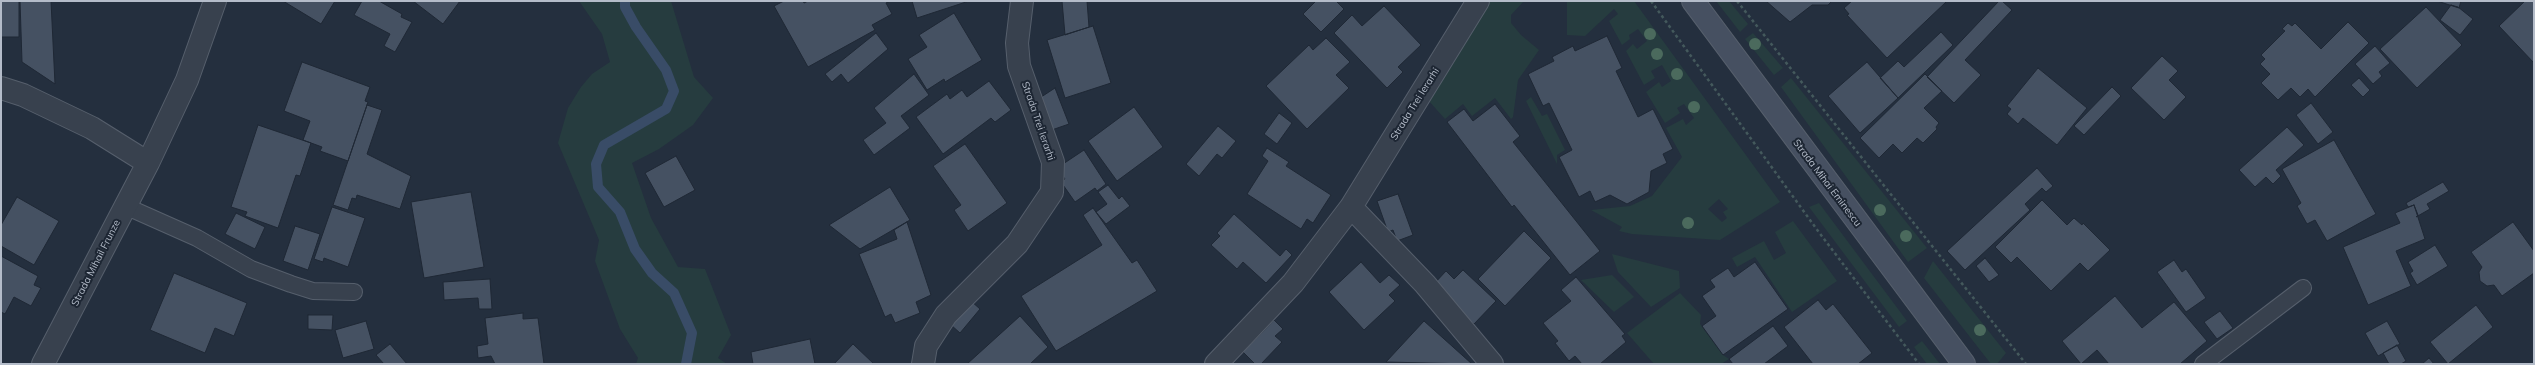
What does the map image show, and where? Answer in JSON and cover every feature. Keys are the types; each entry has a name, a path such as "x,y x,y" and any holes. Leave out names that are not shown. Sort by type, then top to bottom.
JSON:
{"main road":[{"name":"Strada Mihai Eminescu","path":"1693,1 1964,364"}],"street":[{"name":"Strada Mihail Frunze","path":"43,364 148,163 187,80 215,1"},
{"name":"Strada Trei Ierarhi","path":"923,364 926,346 946,315 1017,244 1052,192 1053,162 1019,66 1017,44 1022,1"},
{"name":"Strada Trei Ierarhi","path":"1216,364 1293,283 1351,207 1478,1"},
{"path":"1,88 23,96 92,128 148,163"},
{"path":"1351,207 1425,284 1492,364"}],"lane":[{"path":"125,206 197,238 251,269 284,282 313,291 354,292"},
{"path":"2203,364 2303,288"}],"path":[{"path":"1651,1 1818,231 1919,364"},
{"path":"1737,1 2026,364"}],"green space":[{"path":"579,1 671,1 694,77 713,98 693,125 659,149 632,163 651,218 678,267 705,269 731,335 718,358 727,364 636,364 638,358 620,329 595,261 599,240 558,143 568,108 581,87 592,74 610,62 602,34"},
{"path":"1490,1 1524,1 1511,15 1511,23 1521,35 1539,50 1518,80 1513,117 1511,119 1495,98 1472,116 1463,104 1445,119 1428,100"},
{"path":"1567,1 1634,1 1780,202 1720,240 1632,234 1619,231 1622,227 1591,210 1630,206 1652,196 1682,157 1666,128 1683,119 1686,125 1694,118 1684,104 1677,108 1680,113 1665,123 1646,92 1659,82 1662,87 1671,81 1662,65 1651,71 1655,78 1644,85 1626,51 1633,44 1637,49 1647,41 1638,29 1629,35 1630,39 1622,45 1609,21 1618,14 1614,9 1585,36 1567,35","holes":["1719,199 1728,209 1723,212 1727,218 1722,222 1708,209"]},
{"path":"1716,1 1729,1 1748,24 1740,32"},
{"path":"1753,33 1783,68 1774,75 1745,39"},
{"path":"1791,78 1927,248 1908,262 1781,87"},
{"path":"1531,97 1542,116 1547,114 1565,150 1557,155 1557,164 1526,101"},
{"path":"1819,203 1907,321 1899,327 1809,207"},
{"path":"1793,221 1837,281 1792,312 1755,257 1737,267 1732,258 1764,241 1774,260 1786,253 1775,232"},
{"path":"1612,254 1679,271 1680,288 1651,307 1618,272"},
{"path":"1933,261 2006,353 1997,364 1991,364 1924,278"},
{"path":"1612,275 1634,297 1614,312 1581,280"},
{"path":"1680,293 1701,315 1700,324 1723,355 1729,359 1721,364 1654,364 1627,333"},
{"path":"1922,341 1940,364 1927,364 1914,347"}],"building":[{"path":"1,1 19,1 19,37 1,37"},
{"path":"20,1 51,1 55,84 22,62"},
{"path":"283,1 335,1 321,24"},
{"path":"362,1 379,1 402,14 401,17 412,22 395,52 384,46 390,34 354,15"},
{"path":"413,1 460,1 443,24"},
{"path":"784,1 803,1 804,3 808,1 890,1 886,3 892,14 872,25 875,30 808,67 774,6"},
{"path":"912,1 969,1 917,18"},
{"path":"1062,1 1087,1 1089,27 1065,35"},
{"path":"1316,1 1336,1 1344,9 1321,32 1303,14"},
{"path":"1766,1 1832,1 1828,5 1812,5 1790,22"},
{"path":"1852,1 1946,2 1887,58 1847,15 1849,14 1844,8"},
{"path":"1999,1 2002,1 2012,10 1965,60 1981,75 1954,103 1927,77"},
{"path":"2437,1 2461,1 2459,8"},
{"path":"2525,1 2534,1 2534,63 2499,26"},
{"path":"2451,5 2458,7 2473,19 2460,35 2440,20"},
{"path":"1384,6 1421,45 1398,67 1403,72 1387,88 1334,33 1352,15 1362,26"},
{"path":"2426,7 2462,45 2417,88 2380,49"},
{"path":"954,13 982,60 945,82 944,79 927,90 908,59 927,47 919,35"},
{"path":"2348,22 2369,43 2315,97 2308,89 2300,97 2291,88 2278,100 2261,83 2270,74 2260,64 2265,59 2261,55 2285,31 2282,29 2288,23 2292,26 2295,23 2321,49"},
{"path":"1093,26 1111,83 1065,98 1047,40"},
{"path":"1941,32 1953,45 1898,98 1880,78 1898,61 1904,67"},
{"path":"876,33 888,49 848,83 841,74 832,82 825,74"},
{"path":"1607,36 1622,68 1616,71 1638,117 1653,109 1673,149 1663,154 1667,163 1651,171 1649,192 1627,204 1610,195 1595,202 1590,191 1579,197 1559,157 1572,150 1549,103 1543,106 1528,74 1554,61 1552,57 1573,46 1575,51"},
{"path":"1326,38 1350,62 1336,75 1349,88 1307,129 1266,86 1309,45 1313,50"},
{"path":"2375,46 2390,63 2379,72 2382,76 2373,84 2355,64"},
{"path":"2162,56 2178,71 2169,80 2186,97 2164,120 2131,88"},
{"path":"302,62 370,87 365,101 368,102 348,161 320,151 322,147 303,140 310,121 284,111"},
{"path":"1867,62 1898,98 1860,133 1828,96"},
{"path":"2038,68 2087,108 2057,145 2023,118 2018,124 2007,114 2011,109 2007,106"},
{"path":"914,74 929,95 901,116 910,128 874,155 863,140 886,123 874,108"},
{"path":"1925,74 1942,91 1924,108 1939,123 1936,127 1937,129 1923,143 1917,138 1902,153 1893,144 1879,158 1860,138"},
{"path":"2359,78 2370,90 2363,97 2351,85"},
{"path":"989,81 1011,110 995,122 991,118 943,154 916,117 947,94 950,99 962,90 967,97"},
{"path":"2112,87 2121,96 2084,135 2074,126"},
{"path":"1055,88 1069,124 1046,132 1035,101"},
{"path":"2311,103 2333,132 2318,144 2296,115"},
{"path":"1495,104 1520,136 1513,142 1600,251 1570,275 1514,205 1512,207 1447,122 1464,109 1473,121"},
{"path":"367,105 382,110 367,154 411,176 400,209 357,195 356,199 352,198 348,210 333,205"},
{"path":"1134,107 1163,147 1117,181 1088,141"},
{"path":"1279,113 1292,123 1277,144 1264,134"},
{"path":"258,125 311,143 300,176 296,175 278,228 245,216 247,212 231,207"},
{"path":"1218,126 1236,141 1222,158 1217,154 1199,176 1186,164"},
{"path":"2287,127 2304,145 2276,170 2281,176 2273,184 2266,177 2255,187 2239,170"},
{"path":"2334,140 2376,214 2327,241 2315,220 2307,224 2297,206 2301,203 2282,169"},
{"path":"965,144 1007,203 968,231 954,210 961,205 933,166"},
{"path":"1267,148 1289,162 1286,166 1331,195 1313,223 1307,219 1301,229 1247,194 1268,161 1262,156"},
{"path":"1084,150 1106,184 1097,191 1095,188 1075,202 1061,182 1065,179 1057,168"},
{"path":"676,156 695,190 664,207 645,173"},
{"path":"2037,168 2053,186 2046,192 2042,188 2025,204 2030,210 1965,270 1947,251"},
{"path":"2443,182 2449,191 2427,204 2430,209 2416,217 2418,215 2414,205 2408,207 2406,203"},
{"path":"1108,185 1119,199 1122,196 1130,206 1106,224 1096,212 1107,204 1098,192"},
{"path":"890,187 910,220 860,249 829,225"},
{"path":"471,192 484,267 424,278 411,202"},
{"path":"1398,194 1413,235 1397,241 1393,230 1388,232 1377,201"},
{"path":"17,197 59,221 34,265 1,246 1,225"},
{"path":"2042,200 2067,225 2074,218 2082,225 2083,223 2110,250 2088,271 2080,263 2051,291 2017,257 2011,263 1995,247"},
{"path":"2414,205 2425,239 2396,251 2411,286 2368,305 2343,247 2400,223 2395,213"},
{"path":"332,207 365,218 348,267 324,258 323,262 314,259"},
{"path":"1093,208 1132,263 1137,260 1157,291 1056,351 1021,296 1102,245 1083,215"},
{"path":"236,213 265,227 255,249 225,234"},
{"path":"1234,214 1280,256 1286,249 1292,255 1266,283 1243,262 1237,269 1211,245 1220,236 1217,233"},
{"path":"907,222 931,295 916,302 920,313 895,323 891,314 885,317 859,254 897,239 894,230"},
{"path":"2513,222 2534,251 2534,273 2502,296 2494,285 2487,286 2480,281 2479,272 2482,267 2471,252"},
{"path":"295,226 320,234 308,270 283,261"},
{"path":"1524,231 1551,258 1505,306 1478,279"},
{"path":"2435,245 2448,266 2417,285 2410,273 2413,271 2408,262"},
{"path":"1,256 38,276 34,285 41,288 31,306 14,297 5,314 1,312"},
{"path":"1985,258 1999,275 1989,282 1976,266"},
{"path":"2174,260 2182,272 2186,269 2206,298 2186,312 2157,272"},
{"path":"1361,262 1380,283 1389,275 1400,285 1389,295 1395,301 1364,330 1329,292"},
{"path":"1755,262 1788,309 1723,355 1702,326 1716,316 1702,296 1715,287 1710,280 1728,268 1734,277"},
{"path":"1463,270 1496,301 1474,324 1433,285 1446,271 1454,279"},
{"path":"174,273 247,303 234,336 215,328 205,353 150,330"},
{"path":"1576,277 1625,334 1622,336 1626,342 1600,364 1582,364 1575,356 1569,361 1555,343 1558,341 1543,323 1571,301 1561,290"},
{"path":"490,279 492,309 479,309 478,298 444,300 443,282"},
{"path":"2115,296 2142,328 2174,302 2207,341 2180,364 2109,364 2097,350 2081,364 2062,341"},
{"path":"1818,300 1826,310 1833,304 1872,353 1858,364 1813,364 1784,327"},
{"path":"971,301 980,309 960,333 951,325"},
{"path":"2476,305 2493,327 2448,364 2430,342"},
{"path":"2220,311 2233,328 2217,339 2204,322"},
{"path":"523,313 523,319 538,318 544,364 495,364 491,356 478,358 477,346 488,344 485,318"},
{"path":"308,315 333,315 332,330 308,329"},
{"path":"1020,316 1048,347 1030,364 967,364"},
{"path":"1274,320 1283,329 1275,336 1282,342 1261,364 1255,364 1243,352"},
{"path":"366,321 374,349 343,358 335,330"},
{"path":"1424,321 1472,364 1386,362"},
{"path":"2387,321 2400,344 2378,356 2365,333"},
{"path":"1773,326 1788,346 1764,364 1733,364 1729,359"},
{"path":"810,339 815,364 753,364 751,352"},
{"path":"390,344 407,364 384,364 376,355"},
{"path":"853,344 874,364 834,364"},
{"path":"2397,345 2406,361 2401,364 2389,364 2383,353"},
{"path":"2429,358 2434,364 2422,364"}],"waterway":[{"path":"625,1 625,7 636,27 666,70 674,91 666,109 604,145 596,164 598,187 620,212 635,249 652,273 674,293 692,333 686,364"}]}
